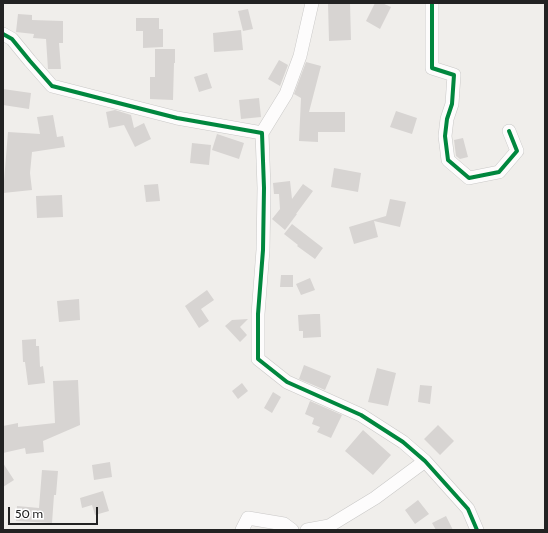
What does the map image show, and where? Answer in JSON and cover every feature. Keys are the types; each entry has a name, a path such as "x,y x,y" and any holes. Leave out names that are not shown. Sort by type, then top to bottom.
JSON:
{"street":[{"path":"312,3 300,56 286,94 262,133 264,188 263,250 258,314 258,359 287,382 361,415 403,442 425,461 468,509 477,530"},
{"path":"432,3 432,68 454,75 452,104 447,119 445,136 448,160 469,178 499,172 517,151 510,131"},
{"path":"3,34 12,39 52,86 176,118 262,133"},
{"path":"308,530 329,526 375,498 425,461"},
{"path":"242,530 248,518 284,524 292,530"}],"building":[{"path":"328,3 350,3 351,40 329,41"},
{"path":"375,3 382,3 391,7 380,29 366,21"},
{"path":"248,9 253,29 243,31 238,11"},
{"path":"18,14 32,15 32,20 63,21 63,43 59,43 61,69 48,69 46,39 33,38 34,34 16,32"},
{"path":"136,18 159,18 159,29 163,29 163,47 143,48 143,31 136,31"},
{"path":"241,30 243,50 214,52 213,33"},
{"path":"155,49 175,49 173,100 150,99 150,77 155,77"},
{"path":"279,60 288,65 280,86 268,79"},
{"path":"306,62 321,66 309,112 345,112 345,132 318,132 318,142 299,141 301,98 294,94"},
{"path":"207,73 212,88 199,92 194,77"},
{"path":"3,89 31,93 29,109 3,105"},
{"path":"259,98 261,117 241,119 239,100"},
{"path":"115,110 131,115 134,128 144,123 151,139 135,147 124,125 109,128 106,112"},
{"path":"396,111 417,118 412,134 390,127"},
{"path":"53,115 57,137 63,136 65,147 32,152 30,173 32,190 3,193 8,132 40,134 37,117"},
{"path":"217,134 244,143 239,159 212,150"},
{"path":"463,138 468,157 460,159 456,156 454,140"},
{"path":"192,143 211,145 209,165 190,163"},
{"path":"334,168 361,173 358,192 331,187"},
{"path":"290,181 292,199 303,184 313,191 285,230 272,219 280,209 279,194 274,194 273,183"},
{"path":"158,184 160,201 146,202 144,185"},
{"path":"62,195 63,217 37,218 36,196"},
{"path":"390,199 406,202 400,227 374,221 378,237 354,244 349,227 386,216"},
{"path":"292,224 323,248 315,259 284,234"},
{"path":"281,275 293,275 293,287 280,287"},
{"path":"310,278 315,290 301,295 296,284"},
{"path":"207,290 214,300 201,309 209,321 199,328 185,306"},
{"path":"79,299 80,320 59,322 57,301"},
{"path":"320,314 321,337 303,338 303,331 299,331 298,315"},
{"path":"248,319 240,327 247,335 240,342 225,326 232,320"},
{"path":"36,339 36,346 39,346 40,367 43,366 45,383 28,385 25,362 23,362 22,340"},
{"path":"304,365 331,376 325,390 299,379"},
{"path":"377,368 396,373 388,406 368,402"},
{"path":"78,380 80,425 43,441 44,452 26,454 25,448 3,453 3,426 18,423 18,427 55,423 53,381"},
{"path":"242,383 248,391 238,399 232,391"},
{"path":"420,385 432,386 430,404 418,402"},
{"path":"273,392 281,397 272,413 264,408"},
{"path":"310,401 342,415 331,438 317,432 320,427 312,424 314,418 305,414"},
{"path":"438,425 454,441 440,455 424,439"},
{"path":"363,430 391,455 373,475 345,451"},
{"path":"110,462 112,477 94,480 92,465"},
{"path":"3,463 14,480 3,487"},
{"path":"42,470 58,471 56,495 54,495 52,523 16,521 17,506 39,508"},
{"path":"103,491 109,511 95,515 92,505 82,508 80,498"},
{"path":"418,500 429,514 415,524 405,510"},
{"path":"446,516 453,530 436,530 432,523"}],"cycle path":[{"path":"432,3 432,68 454,75 452,104 447,119 445,136 448,160 469,178 499,172 517,151 509,131"},
{"path":"3,34 12,39 52,86 177,118 262,133 264,188 263,250 258,314 258,359 287,382 361,415 403,442 425,461 468,509 477,530"}]}
